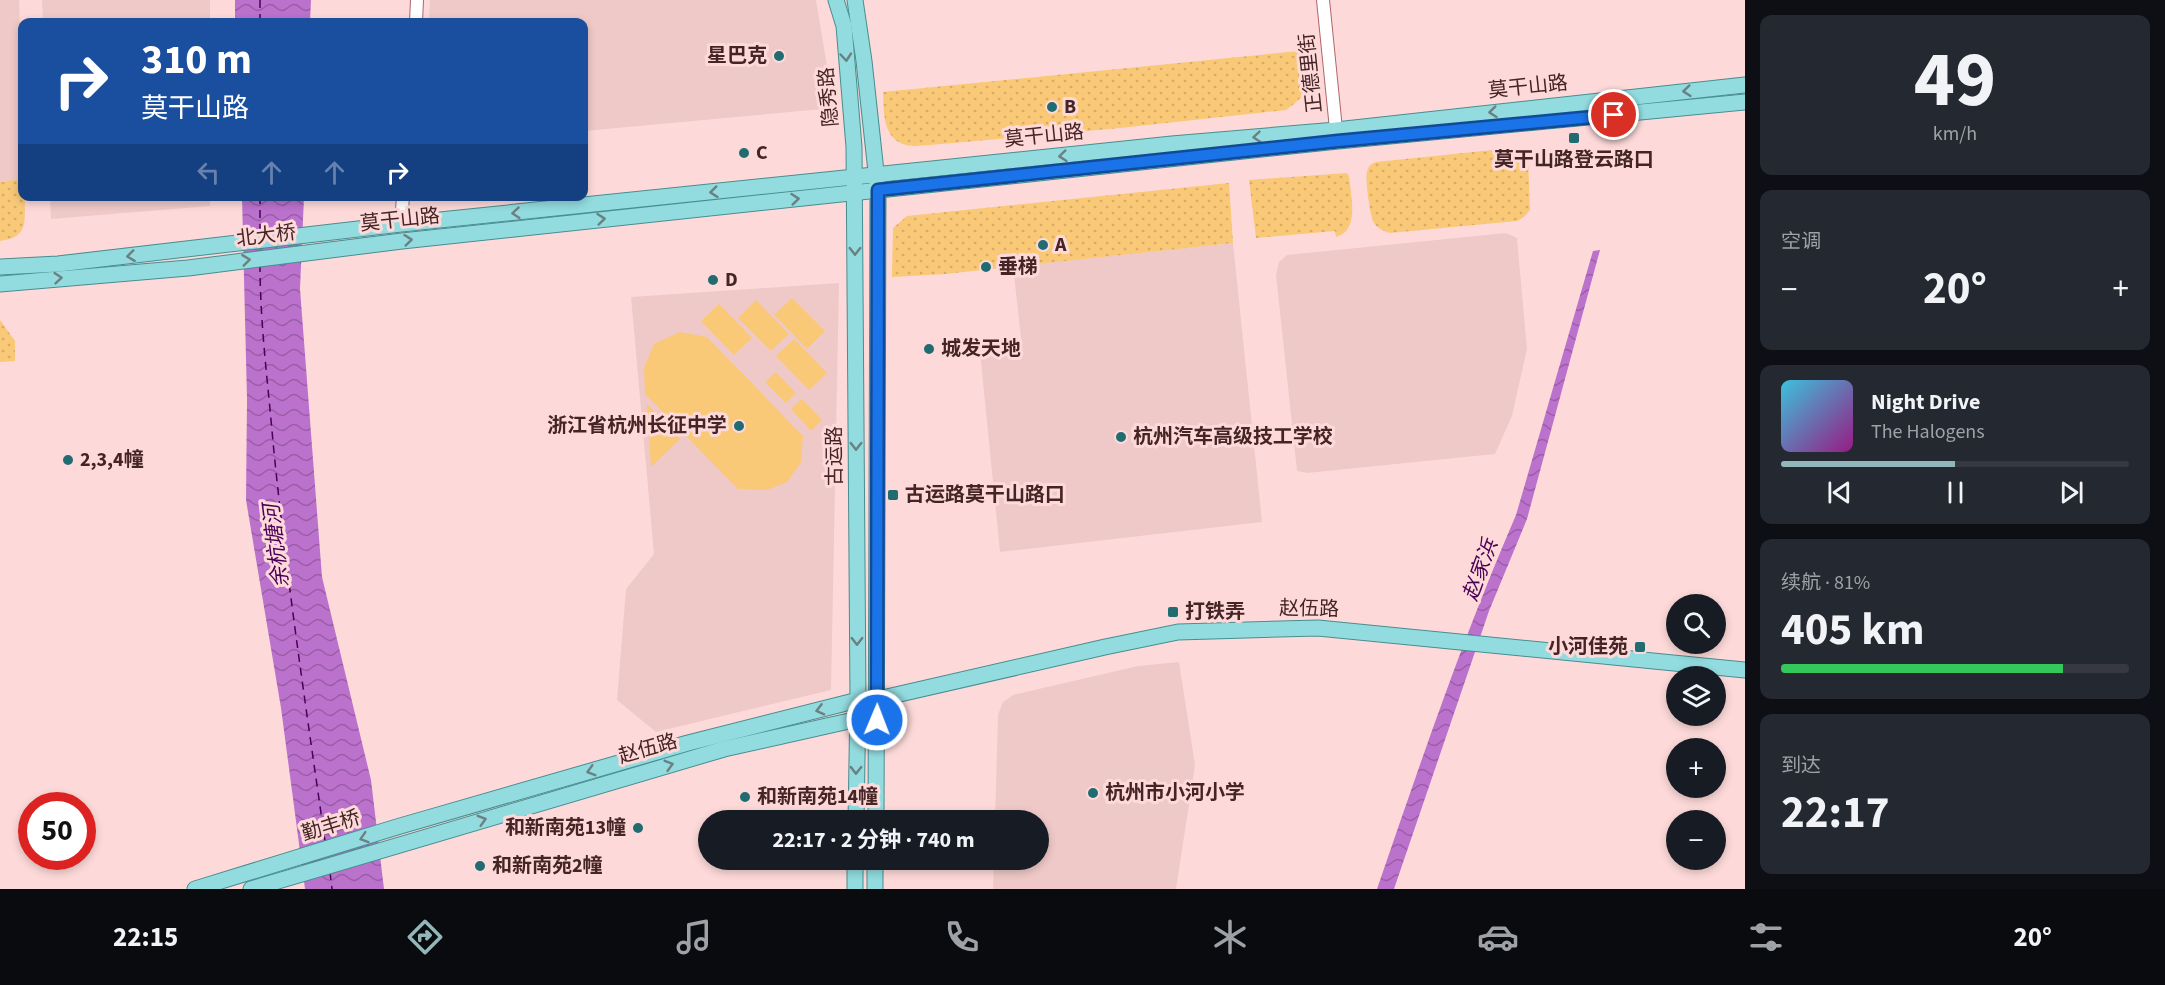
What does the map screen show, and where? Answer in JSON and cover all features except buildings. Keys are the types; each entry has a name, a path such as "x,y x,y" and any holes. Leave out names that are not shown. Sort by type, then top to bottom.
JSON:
{"main road":[{"name":"隐秀路","path":"836,0 844,26 855,185"},
{"name":"隐秀路","path":"855,0 877,183"},
{"name":"莫干山路","path":"1337,135 1745,85"},
{"name":"莫干山路","path":"348,231 401,224 877,183 1172,144 1337,135 1745,102"},
{"path":"876,810 877,183"},
{"name":"莫干山路","path":"349,246 855,185"},
{"name":"古运路","path":"855,185 858,700 856,810"},
{"name":"北大桥","path":"0,267 58,264 348,231"},
{"name":"北大桥","path":"0,284 188,268 349,246"},
{"name":"赵伍路","path":"420,820 688,743 858,700 878,699 1178,632 1318,628 1745,670"},
{"path":"858,719 878,699"},
{"name":"赵伍路","path":"426,836 724,749 858,719"},
{"name":"勤丰桥","path":"257,882 420,820"},
{"name":"勤丰桥","path":"257,882 426,836"},
{"path":"855,870 855,889"},
{"path":"875,889 876,870"},
{"path":"195,889 257,882"}],"street":[{"path":"416,18 417,0"},
{"name":"正德里街","path":"1323,0 1337,135"},
{"path":"401,224 403,201"}],"shaded area":[{"path":"0,0 19,0 18,180 0,182"},
{"path":"42,0 210,0 210,18 43,18"},
{"path":"430,0 816,0 834,108 588,131 588,18 429,18"},
{"path":"1309,50 1312,70 1310,84 1302,97 1286,110 1120,128 915,146 898,142 892,137 884,116 883,92"},
{"path":"1512,148 1523,152 1528,159 1530,210 1517,221 1390,233 1374,223 1367,170 1376,162"},
{"path":"1347,173 1352,211 1351,220 1344,233 1336,237 1335,231 1256,238 1249,180"},
{"path":"18,180 18,201 25,201 25,220 21,232 10,239 0,241 0,182"},
{"path":"1229,183 1233,243 945,274 892,277 893,228 907,216"},
{"path":"50,201 210,201 210,206 51,219"},
{"path":"1506,233 1517,238 1527,349 1512,416 1495,454 1307,473 1297,471 1276,275 1279,262 1287,255"},
{"name":"杭州汽车高级技工学校","path":"1233,243 1262,522 1000,552 980,352 1022,347 1013,266"},
{"name":"浙江省杭州长征中学","path":"839,283 831,690 656,732 617,700 626,589 654,554 631,297"},
{"path":"792,298 825,331 807,349 774,315"},
{"path":"756,300 789,334 771,351 738,318"},
{"path":"719,304 752,338 734,355 701,321"},
{"path":"0,320 15,341 15,361 0,362"},
{"path":"680,332 707,337 803,436 801,462 787,482 767,490 738,489 645,394 644,368 654,344"},
{"path":"794,339 827,373 809,390 776,356"},
{"path":"776,372 796,393 786,403 765,382"},
{"path":"802,399 822,420 811,431 791,409"},
{"path":"647,404 680,439 651,467"},
{"name":"杭州市小河小学","path":"1179,662 1195,765 1176,889 993,889 994,870 1049,870 1049,810 995,810 998,715 1003,702 1013,695 1138,666"}],"water":[{"path":"235,0 311,0 310,18 235,18"},
{"name":"余杭塘河","path":"242,201 304,201 300,289 322,577 371,780 384,889 305,889 281,708 246,500 247,399"},
{"path":"1600,250 1527,519 1489,611 1394,889 1377,889 1460,654 1516,515 1593,251"}],"ferry route":[{"path":"260,0 260,18"},
{"path":"260,201 260,233"},
{"path":"260,264 263,331 278,492 325,841"},
{"path":"330,872 332,889"}],"place":[{"name":"星巴克","path":"779,56"},
{"name":"B","path":"1052,107"},
{"name":"莫干山路登云路口","path":"1574,138"},
{"name":"C","path":"744,153"},
{"name":"A","path":"1043,245"},
{"name":"垂梯","path":"986,267"},
{"name":"D","path":"713,280"},
{"name":"城发天地","path":"929,349"},
{"name":"浙江省杭州长征中学","path":"739,426"},
{"name":"杭州汽车高级技工学校","path":"1121,437"},
{"name":"2,3,4幢","path":"68,460"},
{"name":"古运路莫干山路口","path":"893,495"},
{"name":"打铁弄","path":"1173,612"},
{"name":"小河佳苑","path":"1640,647"},
{"name":"杭州市小河小学","path":"1093,793"},
{"name":"和新南苑14幢","path":"745,797"},
{"name":"和新南苑13幢","path":"638,828"},
{"name":"和新南苑2幢","path":"480,866"}],"route":[{"path":"877,720 878,190 1338,141 1614,115"}],"water label":[{"name":"赵家浜","path":"1480,570"}]}
